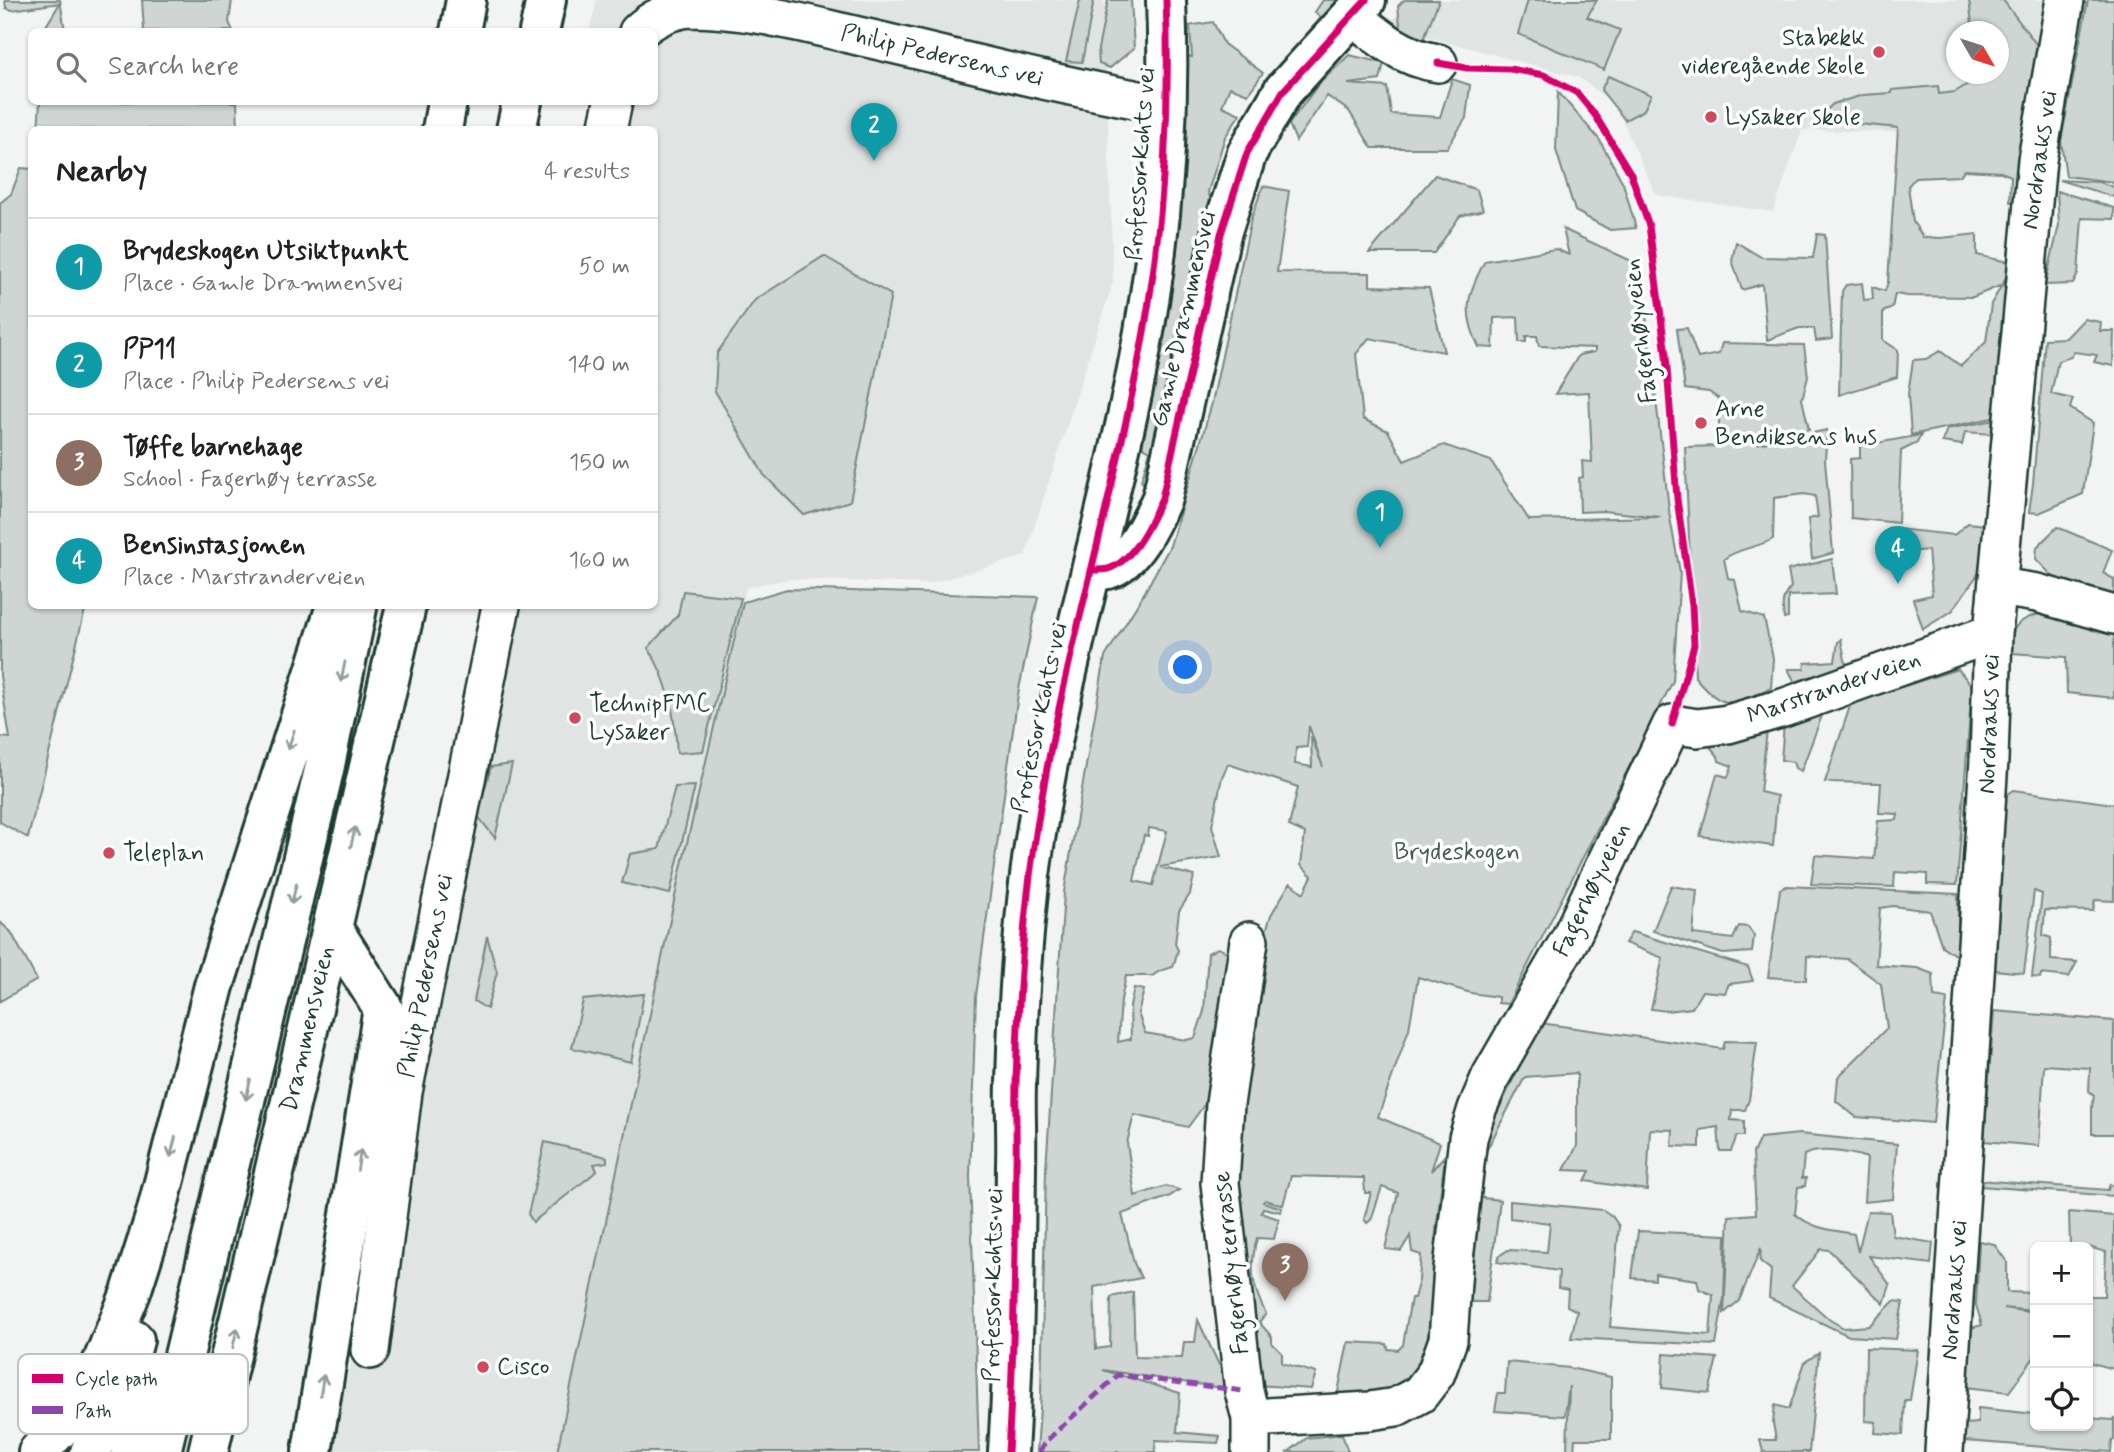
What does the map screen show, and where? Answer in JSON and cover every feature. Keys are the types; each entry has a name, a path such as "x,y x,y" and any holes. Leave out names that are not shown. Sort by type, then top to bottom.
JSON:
{"main road":[{"path":"461,28 466,0"},
{"path":"540,28 546,0"},
{"name":"Professor Kohts vei","path":"1008,1452 1017,1161 1016,1087 1025,909 1037,824 1066,677 1136,373 1150,296 1160,218 1167,105 1166,0"},
{"name":"Gamle Drammensvei","path":"1091,570 1109,569 1126,556 1149,526 1162,498 1218,245 1247,153 1283,91 1359,8"},
{"path":"443,126 446,105"},
{"path":"517,126 521,105"},
{"path":"106,1354 131,1292 156,1214 214,986 335,609"},
{"name":"Drammensveien","path":"184,1354 324,770 356,609"},
{"name":"Drammensveien","path":"231,1354 405,609"},
{"path":"312,1452 383,1008 332,928"},
{"path":"130,1354 148,1283 156,1214"},
{"path":"173,1354 198,1297"},
{"path":"38,1452 55,1434"},
{"path":"90,1452 100,1434"},
{"path":"131,1452 139,1434"},
{"name":"Drammensveien","path":"161,1452 165,1434"},
{"name":"Drammensveien","path":"208,1452 212,1434"}],"street":[{"name":"Nordraaks vei","path":"1944,1452 1989,760 1993,633 2036,160 2065,0"},
{"name":"Philip Pedersens vei","path":"642,28 650,20 687,8 746,13 909,47 1101,93 1167,105"},
{"path":"1359,8 1387,44 1422,61 1437,63"},
{"path":"608,126 612,105"},
{"path":"1999,587 2037,593 2114,615"},
{"name":"Philip Pedersens vei","path":"370,1350 403,1092 500,609"},
{"name":"Marstranderveien","path":"1672,724 1697,728 1728,724 1783,708 1993,633"},
{"name":"Fagerhøyveien","path":"1251,1435 1395,1407 1420,1394 1436,1373 1448,1340 1453,1268 1468,1138 1477,1109 1491,1076 1570,939 1672,724"},
{"name":"Fagerhøy terrasse","path":"1249,941 1226,1104 1220,1183 1251,1435"}],"shaded area":[{"path":"597,0 1104,0 1113,282 1025,556 928,584 789,579 746,587 680,873 556,1452 329,1452 360,1324 502,609 658,609 658,126 599,126 602,105 658,105 658,28 590,28"},
{"name":"Lysaker skole","path":"1411,0 2044,0 2021,135 1802,130 1773,212 1656,195 1615,104 1578,77 1387,26"}],"green space":[{"path":"5,0 60,0 65,28 45,28 60,3 12,10 6,8"},
{"path":"142,0 232,0 229,22 232,28 144,28"},
{"path":"1080,0 1094,0 1082,62 1066,61"},
{"path":"1108,0 1131,0 1134,48 1110,68 1099,64 1098,49"},
{"path":"1323,0 1338,0 1322,19 1315,12"},
{"path":"1404,0 1439,0 1422,43 1401,33 1398,6"},
{"path":"1528,0 1597,0 1587,17 1620,30 1604,70 1518,34"},
{"path":"1969,0 2003,0 2039,48 2017,195 2013,202 2010,202 2011,176 2001,172 1964,170 1960,176 1915,178 1908,186 1913,222 1923,237 1977,234 1977,255 2012,263 2003,284 2009,301 2002,416 1911,435 1908,394 1913,360 1926,359 1940,351 1961,366 1986,342 1991,304 2002,285 1973,297 1895,294 1892,308 1883,312 1883,340 1898,350 1897,377 1839,395 1842,291 1846,285 1862,283 1864,300 1873,299 1872,287 1885,291 1888,282 1898,128 1816,120 1833,104 1863,95 1938,86 1939,94 1955,92 1968,84 2009,84 2009,21 1972,21"},
{"path":"2088,0 2114,0 2114,182 2066,176 2061,141"},
{"path":"1213,22 1224,44 1263,73 1248,94 1230,87 1222,106 1240,114 1225,137 1208,192 1211,199 1147,487 1141,481 1150,451 1140,445 1182,155 1187,56 1192,57 1188,26"},
{"path":"1349,55 1384,63 1380,80 1348,84 1387,87 1391,114 1440,117 1452,79 1470,85 1466,118 1447,148 1372,148 1349,111 1327,96 1296,141 1289,124 1318,85"},
{"path":"1608,76 1651,95 1644,110 1625,120 1601,90"},
{"path":"1558,92 1599,139 1623,183 1636,228 1610,230 1575,211 1556,150"},
{"path":"40,105 237,105 238,126 38,126"},
{"path":"21,168 28,169 28,609 85,609 28,838 0,822 0,737 10,738 0,676 0,203 11,194"},
{"path":"1435,175 1477,190 1483,210 1460,216 1434,253 1369,253"},
{"path":"2059,180 2099,182 2114,187 2114,197"},
{"name":"Brydeskogen","path":"1263,186 1289,191 1277,272 1370,273 1370,286 1429,288 1444,352 1369,338 1356,354 1363,419 1388,431 1404,461 1444,445 1491,461 1529,520 1661,517 1603,511 1580,512 1579,478 1583,477 1582,461 1592,462 1589,392 1555,394 1579,355 1595,352 1595,348 1539,346 1537,336 1526,336 1526,342 1519,342 1518,317 1494,318 1493,348 1479,347 1469,313 1474,283 1485,261 1556,249 1569,255 1563,229 1640,265 1670,518 1680,572 1673,681 1508,1004 1498,1003 1498,997 1471,993 1418,977 1409,1029 1378,1117 1440,1143 1431,1171 1445,1155 1435,1239 1445,1245 1431,1355 1397,1394 1337,1397 1348,1342 1387,1344 1388,1349 1398,1350 1403,1345 1411,1298 1414,1298 1419,1280 1421,1255 1412,1252 1410,1236 1401,1251 1385,1249 1398,1193 1382,1187 1371,1220 1367,1223 1364,1219 1371,1193 1365,1193 1364,1178 1291,1176 1283,1205 1265,1200 1263,1202 1282,1208 1281,1212 1263,1208 1261,1213 1279,1219 1274,1239 1257,1238 1253,1277 1266,1314 1259,1322 1282,1353 1282,1363 1316,1373 1311,1389 1258,1385 1235,1174 1261,947 1271,915 1290,883 1304,893 1312,876 1301,865 1305,833 1289,826 1298,787 1228,764 1222,777 1212,826 1221,857 1160,867 1194,876 1190,894 1179,911 1175,944 1178,950 1173,967 1152,976 1126,976 1118,1042 1131,1039 1130,1006 1134,988 1144,990 1138,1013 1145,1033 1186,1040 1195,1038 1204,1011 1208,953 1218,948 1241,958 1224,1078 1188,1127 1134,1115 1127,1143 1135,1196 1166,1186 1179,1190 1122,1214 1134,1263 1141,1278 1094,1287 1096,1349 1110,1347 1111,1297 1133,1292 1135,1357 1182,1358 1184,1342 1195,1342 1198,1320 1219,1365 1233,1375 1236,1390 1103,1370 1180,1393 1177,1432 1220,1436 1218,1443 1156,1440 1155,1452 1037,1452 1041,1394 1046,1170 1064,892 1105,657 1170,546 1212,403 1251,219","holes":["1309,726 1323,767 1311,736 1312,767 1295,764 1296,748 1307,747","1149,828 1167,831 1153,885 1134,881 1144,835 1148,836"]},
{"path":"2057,191 2114,208 2114,219 2082,218 2078,274 2073,284 2045,285 2059,225"},
{"path":"1817,234 1825,235 1832,339 1816,341 1814,328 1799,328 1767,340 1762,284 1742,290 1732,260 1736,242 1761,257 1813,258"},
{"path":"824,256 891,295 850,501 804,515 764,475 715,391 717,353 755,300"},
{"path":"2084,319 2101,322 2100,331 2114,331 2113,366 2094,362 2097,355 2074,352 2071,357 2058,361 2051,394 2073,399 2070,408 2093,423 2083,494 2039,513 2029,512 2045,339 2066,338"},
{"path":"1687,328 1698,358 1719,354 1722,343 1804,345 1808,377 1802,399 1809,429 1757,444 1827,430 1825,460 1833,553 1812,559 1808,519 1818,517 1815,496 1804,494 1774,498 1773,539 1724,559 1728,578 1735,580 1742,611 1764,618 1773,658 1771,688 1738,702 1722,701 1695,677 1685,447 1719,446 1719,399 1709,392 1685,389 1677,329"},
{"path":"2000,419 1993,434 1965,432 1962,445 1942,442 1947,429"},
{"path":"1921,435 1917,443 1901,451 1898,523 1851,518 1850,459 1860,458 1860,446"},
{"path":"1968,523 1986,525 1983,567 1952,611 1923,629 1913,599 1932,595 1928,550 1890,554 1889,528 1954,535"},
{"path":"2057,527 2112,550 2103,573 2114,579 2114,602 2055,579 2036,559 2037,547"},
{"path":"1832,559 1836,594 1788,596 1788,618 1784,619 1783,602 1791,587 1788,570"},
{"path":"787,589 1038,597 1018,694 976,996 970,1176 979,1452 557,1452 680,873 743,602"},
{"path":"683,591 741,598 703,751 677,753 670,698 648,648 678,615"},
{"path":"2052,611 2114,633 2114,698 2067,693 2066,657 2012,653 2011,637 2018,624"},
{"path":"1841,639 1846,665 1795,682 1788,669 1804,669 1805,663 1835,661 1838,642"},
{"path":"1958,669 1972,686 1957,885 1927,884 1927,874 1895,872 1894,887 1811,884 1815,855 1874,859 1878,821 1897,820 1898,814 1879,813 1881,783 1825,782 1851,703"},
{"path":"1823,713 1801,771 1795,768 1793,762 1781,760 1784,724"},
{"path":"1768,722 1760,792 1777,796 1773,846 1700,836 1717,774 1728,777 1732,766 1719,761 1706,742"},
{"path":"512,764 495,838 477,815 491,767"},
{"path":"695,786 670,894 622,883 630,854 659,849 675,787"},
{"path":"2014,790 2114,804 2114,901 2095,900 2093,911 2045,910 2043,935 2051,938 2051,960 2077,962 2069,977 2041,974 2040,978 2032,977 2042,894 2034,891 2024,973 1995,970 2005,803 2006,795"},
{"path":"1671,886 1697,890 1693,934 1733,939 1739,926 1748,927 1754,936 1752,952 1723,954 1653,931"},
{"path":"1787,886 1958,894 1958,957 1942,946 1930,911 1893,906 1880,908 1876,965 1917,968 1933,974 1934,997 1947,999 1933,1123 1856,1117 1836,1101 1838,1077 1887,1028 1881,984 1847,959 1807,956 1806,980 1768,977 1780,889"},
{"path":"0,922 11,932 37,980 0,1001"},
{"path":"1632,932 1748,967 1753,981 1729,984 1725,993 1702,991 1692,1008 1667,1011 1651,1009 1663,958 1625,943"},
{"path":"487,936 497,972 487,1009 474,1001"},
{"path":"644,994 631,1062 572,1048 583,1000"},
{"path":"1994,1011 2114,1021 2114,1134 2092,1134 2094,1095 2089,1091 2090,1068 2044,1065 2039,1146 1984,1141"},
{"path":"1540,1023 1723,1049 1725,1041 1757,1042 1749,1100 1745,1110 1732,1110 1731,1120 1744,1121 1744,1136 1737,1136 1731,1151 1720,1151 1718,1127 1700,1130 1700,1147 1672,1146 1673,1130 1650,1129 1647,1190 1585,1181 1590,1171 1564,1170 1577,1146 1577,1073 1525,1077 1484,1155 1477,1155"},
{"path":"1799,1134 1897,1144 1893,1199 1864,1202 1867,1158 1835,1151 1818,1151 1804,1155 1802,1178 1806,1178 1805,1186 1798,1187 1795,1214 1816,1226 1854,1234 1858,1252 1868,1211 1890,1212 1893,1236 1933,1243 1931,1264 1869,1256 1890,1285 1884,1304 1829,1250 1821,1249 1792,1286 1830,1320 1844,1328 1869,1326 1894,1301 1903,1302 1896,1339 1849,1336 1769,1298 1771,1270 1760,1261 1761,1248 1739,1301 1724,1313 1729,1216 1756,1214 1753,1153 1760,1138"},
{"path":"545,1142 607,1157 607,1162 594,1164 597,1171 533,1222 528,1214"},
{"path":"1979,1180 2108,1190 2110,1184 2114,1186 2114,1196 1980,1186"},
{"path":"1474,1197 1500,1200 1487,1302 1460,1302"},
{"path":"1510,1201 1603,1210 1612,1216 1619,1226 1610,1327 1710,1335 1713,1295 1699,1289 1697,1280 1655,1274 1655,1280 1632,1278 1638,1231 1726,1235 1724,1298 1716,1345 1571,1338 1577,1311 1567,1306 1568,1290 1558,1288 1559,1271 1497,1262 1499,1256 1508,1250 1547,1252 1550,1223 1510,1218"},
{"path":"2069,1212 2114,1216 2114,1369 2093,1363 2093,1296 2104,1296 2106,1252 2093,1248 2093,1242 2070,1242"},
{"path":"1979,1241 1994,1244 2007,1262 2007,1292 2030,1293 2030,1311 2003,1308 2030,1312 2030,1363 2009,1392 1965,1387 1971,1328 1982,1325 1976,1305"},
{"path":"1866,1348 1918,1350 1910,1400 1905,1400 1903,1435 1875,1433 1876,1422 1865,1421"},
{"path":"1819,1353 1809,1452 1763,1452 1760,1440 1776,1440 1773,1423 1775,1405 1789,1409 1805,1362"},
{"path":"1664,1354 1717,1358 1709,1393 1662,1388"},
{"path":"1507,1362 1570,1368 1611,1377 1611,1439 1575,1439 1574,1452 1567,1450 1569,1386 1565,1416 1495,1411 1498,1393 1505,1393"},
{"path":"1978,1408 2030,1413 2030,1431 2093,1431 2093,1418 2113,1420 2114,1417 2114,1440 2111,1452 1965,1441 1965,1424 1978,1423"},
{"path":"1342,1434 1348,1452 1288,1452 1307,1438"}],"marked path":[{"path":"1039,1452 1046,1441 1118,1375 1244,1391"}],"cycle path":[{"path":"1008,1452 1014,1308 1017,1052 1028,891 1047,768 1127,418 1154,270 1166,135 1166,0"},
{"path":"1091,570 1108,569 1126,558 1141,539 1162,498 1221,234 1247,153 1283,91 1366,0"},
{"path":"1438,63 1467,68 1510,69 1544,75 1577,93 1595,115 1631,174 1649,226 1666,355 1677,499 1692,605 1694,645 1672,724"}],"place":[{"name":"Stabekk videregående skole","path":"1879,52"},
{"name":"Lysaker skole","path":"1711,117"},
{"name":"PP11","path":"874,161"},
{"name":"Arne Bendiksens hus","path":"1701,423"},
{"name":"Brydeskogen Utsiktpunkt","path":"1380,548"},
{"name":"Bensinstasjonen","path":"1898,584"},
{"name":"TechnipFMC Lysaker","path":"575,718"},
{"name":"Teleplan","path":"109,853"},
{"name":"Tøffe barnehage","path":"1285,1301"},
{"name":"Cisco","path":"483,1367"}]}
